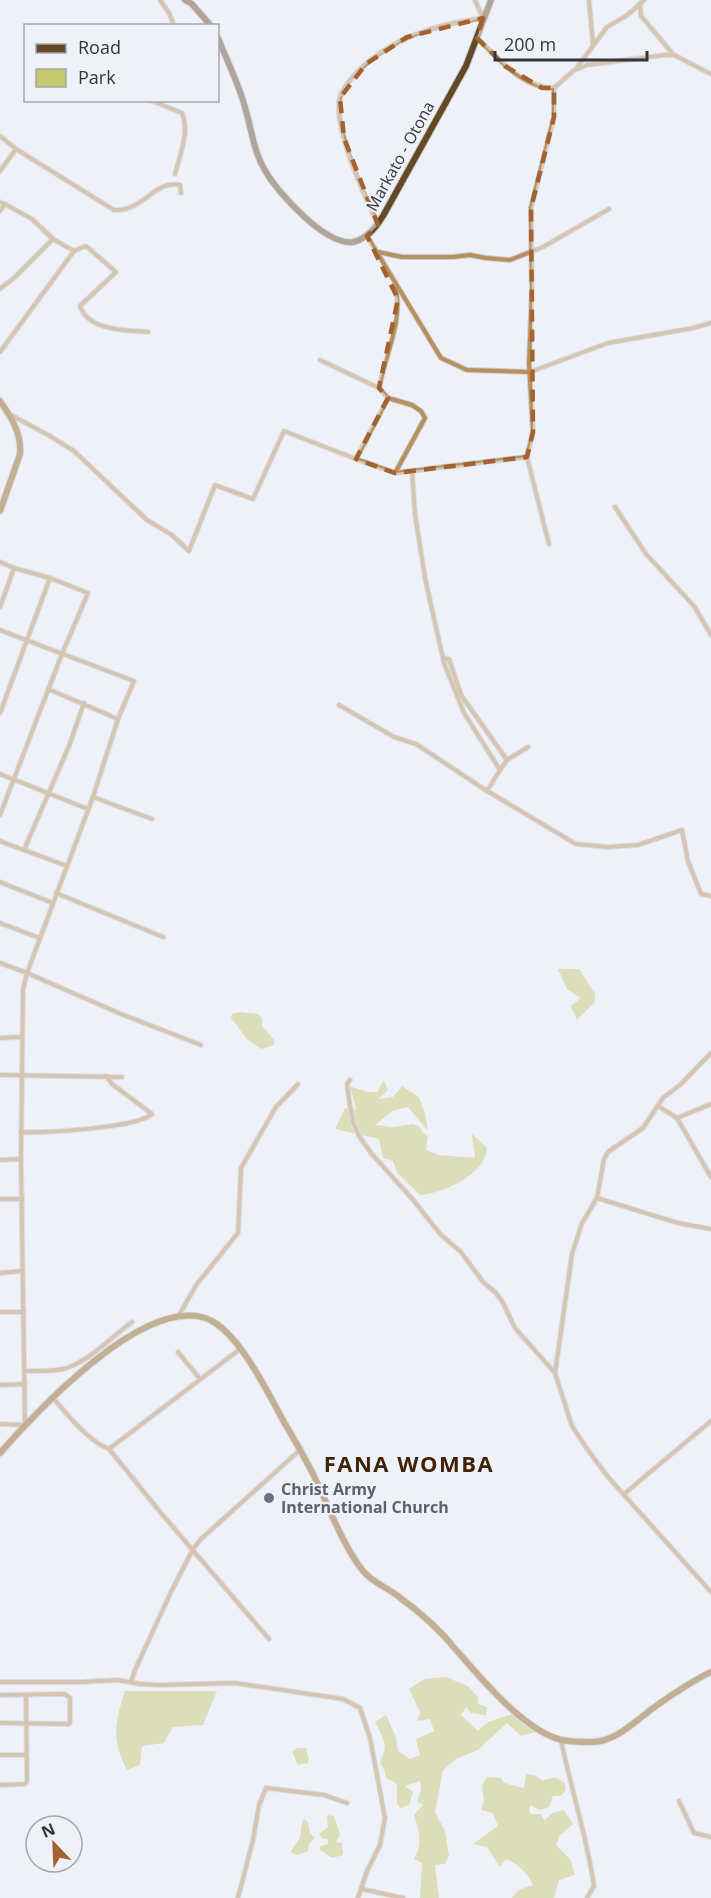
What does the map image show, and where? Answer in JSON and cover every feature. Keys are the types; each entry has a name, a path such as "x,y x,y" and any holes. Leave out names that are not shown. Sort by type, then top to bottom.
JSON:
{"main road":[{"path":"185,0 192,4 209,24"},
{"name":"Markato - Otona","path":"219,41 246,110 252,140 266,172 305,218 336,240 352,242 367,236 378,225 465,66 491,0"},
{"path":"0,401 19,435 21,444 20,454 0,511"},
{"path":"0,1453 25,1425 77,1376 126,1339 157,1322 179,1315 198,1316 214,1322 229,1335 261,1380 363,1571 376,1584 396,1595 425,1618 521,1717 561,1740 594,1742 611,1737 631,1726 655,1706 711,1672"}],"street":[{"path":"160,0 173,24"},
{"path":"378,225 359,185 344,138 340,98 347,82 380,52 407,37 450,22 483,18 475,0"},
{"path":"589,0 594,44"},
{"path":"576,70 607,27 626,16 642,2"},
{"path":"642,2 641,16 674,55 711,74"},
{"path":"477,38 505,66 542,88 554,88 576,70 587,65 674,55"},
{"path":"549,544 527,457 533,432 529,363 532,291 531,208 554,117 554,88"},
{"path":"155,102 182,113 185,121 187,129 175,174"},
{"path":"0,136 16,150 114,210 124,211 135,207 165,185 172,183 180,185 181,193"},
{"path":"0,171 16,150"},
{"path":"0,210 2,203 32,219 53,239 74,251"},
{"path":"378,252 402,256 470,255 510,260 530,253 609,209"},
{"path":"367,236 441,358 466,370 530,372 608,343 711,323"},
{"path":"0,289 15,278 53,239"},
{"path":"0,352 74,251 86,246 116,272 80,306 82,311 100,325 148,332"},
{"path":"379,388 392,343 397,311 398,299 394,282"},
{"path":"320,360 379,388 388,398 412,405 421,411 425,418 395,473"},
{"path":"356,459 388,398"},
{"path":"8,414 74,451 147,520 172,535 189,551 215,485 253,499 284,431 395,473 527,457"},
{"path":"412,471 415,514 424,578 443,658 452,687 464,713 500,770"},
{"path":"615,507 646,554 694,606 711,635"},
{"path":"0,562 88,593 48,689 0,815"},
{"path":"0,607 14,568"},
{"path":"0,713 50,578"},
{"path":"0,630 134,681 118,719 93,796 27,973 23,990 21,1159 25,1425 0,1424"},
{"path":"443,658 449,659 462,695 507,760"},
{"path":"48,689 118,719"},
{"path":"24,850 69,746 84,703"},
{"path":"339,705 394,737 416,744 487,791 576,843 608,847 638,845 682,830 688,861 701,894 711,896"},
{"path":"487,791 507,760 528,747"},
{"path":"0,774 88,809"},
{"path":"93,796 152,819"},
{"path":"0,840 67,866"},
{"path":"0,882 53,903"},
{"path":"56,893 163,937"},
{"path":"0,923 40,938"},
{"path":"0,963 201,1045"},
{"path":"0,1038 21,1037"},
{"path":"555,1373 572,1254 582,1223 597,1198 604,1158 608,1152 644,1128 663,1098 681,1084 711,1053"},
{"path":"0,1075 122,1077"},
{"path":"21,1132 69,1130 132,1122 148,1118 152,1114 112,1084 106,1076"},
{"path":"350,1080 347,1084 349,1099 353,1122 359,1136 441,1235 460,1251 484,1283 502,1301 514,1328 555,1373 572,1426 608,1477 711,1592"},
{"path":"179,1315 197,1284 238,1233 241,1168 276,1107 298,1084"},
{"path":"677,1118 711,1104"},
{"path":"658,1106 677,1118 711,1177"},
{"path":"0,1160 21,1159"},
{"path":"597,1198 678,1223 711,1229"},
{"path":"0,1199 22,1199"},
{"path":"0,1273 22,1272"},
{"path":"0,1312 24,1312"},
{"path":"25,1371 51,1371 67,1368 83,1359 132,1322"},
{"path":"109,1449 240,1348"},
{"path":"178,1352 200,1379"},
{"path":"0,1385 25,1384"},
{"path":"53,1398 98,1445 109,1449 269,1639"},
{"path":"624,1494 711,1421"},
{"path":"131,1682 193,1549 220,1520 300,1450"},
{"path":"0,1682 117,1680 159,1685 200,1683 249,1685 343,1699 360,1708 370,1738 385,1818 380,1845 367,1871 358,1898"},
{"path":"0,1695 68,1695 70,1698 70,1723 66,1725 0,1723"},
{"path":"0,1785 25,1784 27,1781 26,1695"},
{"path":"561,1740 592,1870 594,1886 587,1898"},
{"path":"0,1755 26,1755"},
{"path":"238,1898 266,1788 324,1794 347,1803"},
{"path":"679,1801 694,1833 711,1837"},
{"path":"362,1888 403,1898"}],"highlighted area":[{"path":"483,18 477,38 505,66 542,88 554,88 554,117 531,208 533,432 527,457 395,473 356,459 388,398 379,388 398,299 367,236 378,225 344,138 340,98 366,64 407,37"}],"green space":[{"path":"558,969 579,969 595,994 595,1002 577,1020 571,1006 581,998 567,989"},
{"path":"239,1012 258,1014 262,1018 262,1026 274,1040 274,1045 261,1049 247,1039 231,1018 232,1014"},
{"path":"384,1080 388,1090 378,1099 393,1097 402,1086 419,1097 428,1131 408,1107 392,1111 375,1125 393,1127 413,1124 419,1126 428,1136 426,1150 439,1155 475,1158 472,1134 487,1148 485,1158 479,1166 462,1181 440,1191 420,1195 397,1173 393,1161 383,1158 379,1139 335,1129 345,1108 356,1109 350,1086 367,1092 377,1092"},
{"path":"446,1677 468,1686 478,1697 478,1704 487,1707 486,1715 471,1713 466,1707 461,1715 478,1731 488,1722 512,1714 536,1732 521,1736 507,1723 478,1750 456,1759 443,1770 435,1812 445,1831 449,1856 445,1864 435,1865 439,1898 420,1898 422,1863 414,1859 418,1848 419,1832 414,1815 423,1805 417,1802 421,1789 420,1781 405,1786 413,1792 409,1805 400,1808 397,1803 397,1784 386,1778 380,1762 385,1746 375,1722 386,1715 396,1737 398,1751 410,1759 420,1755 416,1739 434,1731 430,1719 417,1721 420,1712 409,1689 424,1679"},
{"path":"125,1691 217,1691 203,1725 173,1727 164,1743 142,1746 140,1765 127,1770 119,1749 116,1730"},
{"path":"306,1748 308,1763 298,1765 292,1751"},
{"path":"526,1774 534,1775 543,1781 557,1778 565,1784 566,1790 561,1796 553,1796 549,1807 540,1810 530,1805 529,1810 531,1814 541,1814 544,1820 553,1813 564,1810 573,1824 560,1835 556,1845 570,1859 575,1875 559,1880 554,1898 512,1898 518,1890 533,1885 528,1876 519,1866 506,1859 500,1867 487,1847 473,1844 498,1826 493,1813 481,1810 484,1801 482,1785 487,1777 501,1778 504,1783 524,1788"},
{"path":"327,1815 334,1816 340,1835 336,1842 342,1843 343,1855 332,1858 319,1849 328,1844 328,1839 322,1838 319,1834 328,1827"},
{"path":"304,1819 308,1822 310,1833 315,1838 310,1842 308,1851 295,1854 291,1852 299,1839"}],"place":[{"name":"Christ Army International Church","path":"269,1498"}],"district":[{"name":"FANA WOMBA","path":"409,1464"}]}
